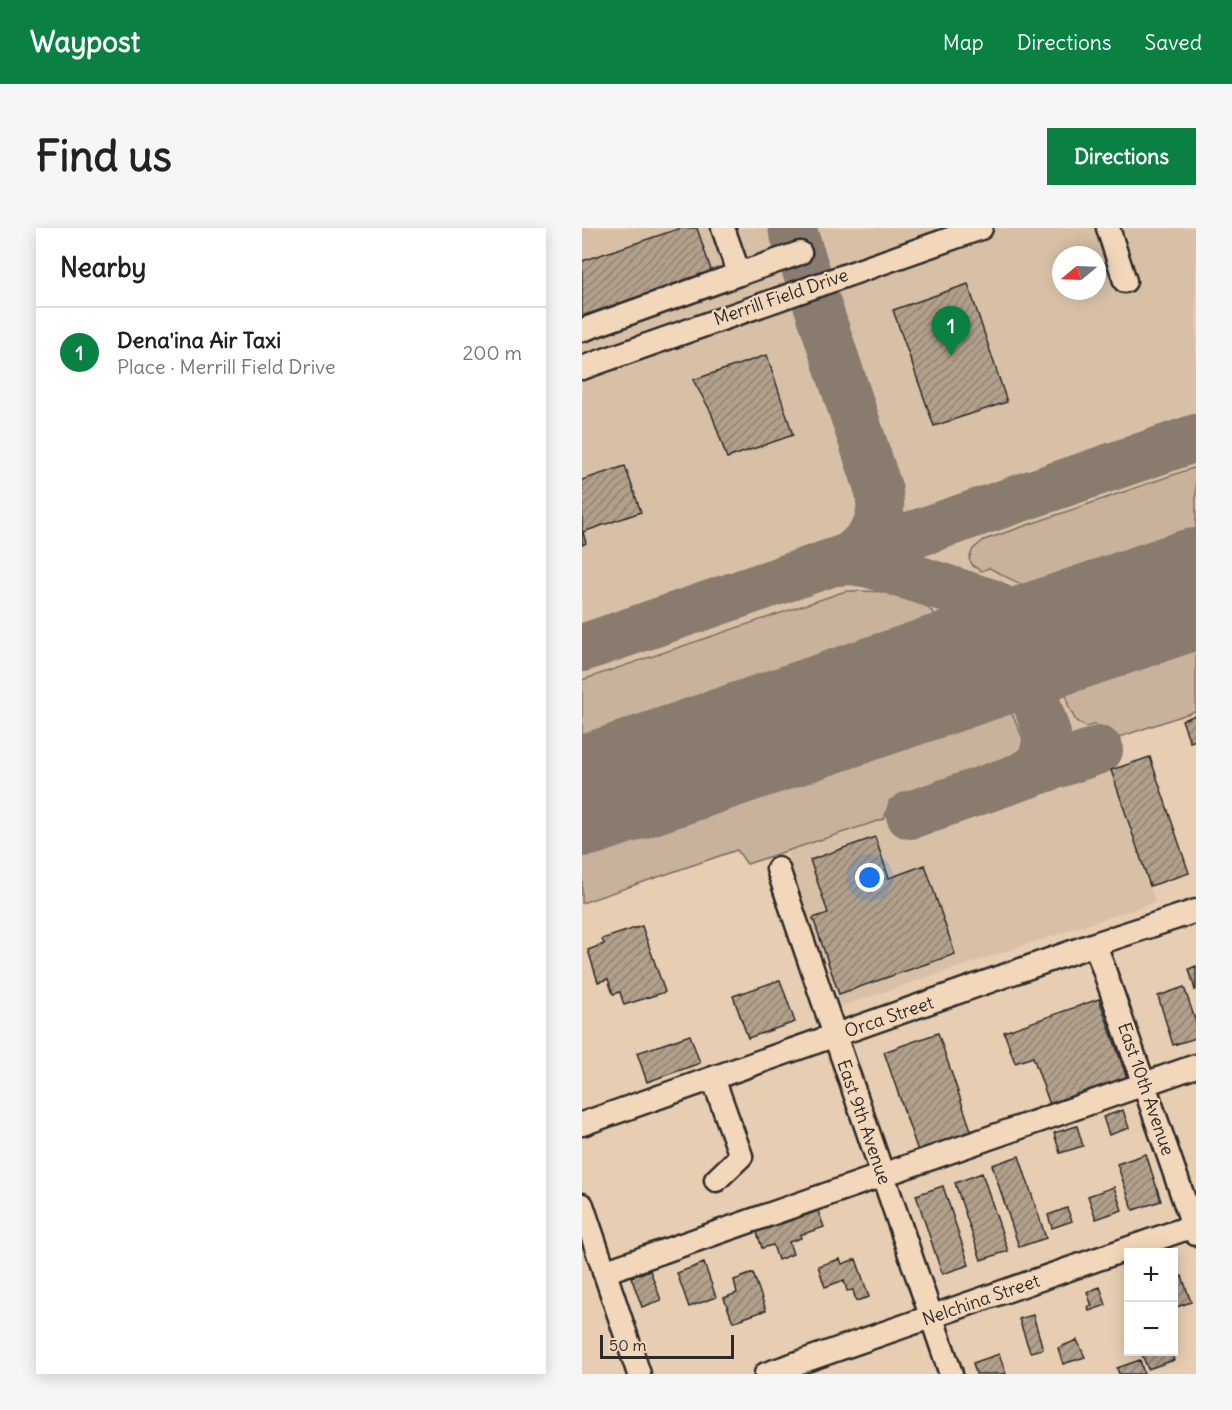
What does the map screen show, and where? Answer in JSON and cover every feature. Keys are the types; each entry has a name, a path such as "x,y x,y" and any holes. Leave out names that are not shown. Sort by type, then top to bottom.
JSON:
{"street":[{"path":"723,228 739,274"},
{"name":"Merrill Field Drive","path":"582,368 981,228"},
{"path":"1108,228 1125,281"},
{"path":"582,330 800,253"},
{"path":"717,281 730,315"},
{"name":"East 9th Avenue","path":"777,869 951,1374"},
{"name":"Orca Street","path":"582,1124 1095,944 1196,911"},
{"name":"East 10th Avenue","path":"1095,944 1195,1228"},
{"path":"604,1272 1196,1066"},
{"path":"713,1078 741,1155 716,1180"},
{"path":"582,1205 639,1374"},
{"name":"Nelchina Street","path":"766,1374 1195,1228"}],"shaded area":[{"path":"582,228 1196,228 1196,711 1102,743 1155,902 841,1006 786,851 747,864 737,850 582,903"},
{"path":"1196,467 1196,547 1086,584 1055,589 1024,585 989,568 981,571 973,566 969,559 973,549 984,540"},
{"path":"846,591 874,591 913,599 935,614 944,626 922,642 582,756 582,680"},
{"path":"1196,631 1196,711 1102,743 1096,724 1086,727 1076,721 1068,705 1065,687 1069,678 1086,674 1094,667"},
{"path":"996,701 1010,709 1023,739 1021,749 1012,755 890,800 884,819 747,864 737,850 582,903 582,842 987,702"}],"building":[{"path":"681,228 697,228 712,273 582,316 582,261"},
{"path":"968,284 1007,402 934,426 893,310"},
{"path":"767,355 793,435 727,458 711,412 693,380"},
{"path":"625,466 641,512 583,532 586,543 582,545 582,480"},
{"path":"1196,715 1196,740 1190,742 1182,720"},
{"path":"1150,757 1189,873 1150,886 1111,770"},
{"path":"875,837 889,878 925,865 955,954 839,994 813,918 828,913 810,860"},
{"path":"642,926 665,992 624,1005 620,992 613,994 608,979 598,982 588,950 604,944 602,939"},
{"path":"1196,966 1196,989 1195,990 1189,969"},
{"path":"780,980 795,1022 748,1038 733,996"},
{"path":"1184,987 1196,1022 1196,1038 1173,1045 1158,996"},
{"path":"1099,999 1130,1087 1053,1113 1033,1057 1015,1063 1004,1032"},
{"path":"938,1033 975,1142 921,1160 884,1052"},
{"path":"690,1035 700,1063 647,1082 637,1053"},
{"path":"1123,1110 1129,1128 1109,1135 1103,1117"},
{"path":"1077,1126 1083,1146 1060,1153 1054,1133"},
{"path":"1146,1154 1161,1201 1133,1210 1117,1164"},
{"path":"1019,1156 1046,1238 1019,1247 992,1165"},
{"path":"982,1173 1008,1251 981,1260 955,1183"},
{"path":"943,1186 969,1265 942,1274 916,1195"},
{"path":"1114,1187 1122,1210 1096,1219 1088,1196"},
{"path":"1067,1208 1072,1221 1052,1228 1048,1215"},
{"path":"818,1211 824,1227 800,1235 801,1238 789,1242 793,1254 778,1260 773,1245 762,1248 757,1232"},
{"path":"840,1259 842,1264 856,1259 869,1297 856,1301 853,1290 847,1291 844,1280 825,1287 818,1266"},
{"path":"704,1263 716,1297 689,1307 677,1273"},
{"path":"650,1270 661,1300 642,1307 631,1277"},
{"path":"753,1273 766,1310 733,1322 724,1298 737,1293 734,1280"},
{"path":"1182,1276 1191,1302 1178,1307 1178,1302 1178,1278"},
{"path":"1100,1287 1106,1305 1089,1311 1088,1306 1092,1306 1087,1292"},
{"path":"1033,1315 1043,1349 1030,1352 1019,1319"},
{"path":"1077,1340 1085,1357 1063,1364 1058,1348"},
{"path":"999,1354 1006,1374 976,1374 973,1363"},
{"path":"1143,1356 1172,1356 1174,1360 1148,1369"},
{"path":"1140,1360 1144,1374 1119,1374 1117,1368"}],"taxiway":[{"path":"792,228 879,491 880,508 877,525 865,542 849,557"},
{"path":"582,648 1196,438"},
{"path":"839,562 852,561 870,564 992,603 999,608 1009,621 1047,734 1042,757 1027,775"},
{"path":"1037,704 1039,672 1051,650 1061,641 1102,620"},
{"path":"941,674 971,669 996,670 1018,680 1037,704"},
{"path":"910,815 1099,750"}],"runway":[{"path":"582,797 1196,588"}],"place":[{"name":"Dena'ina Air Taxi","path":"951,356"}]}
